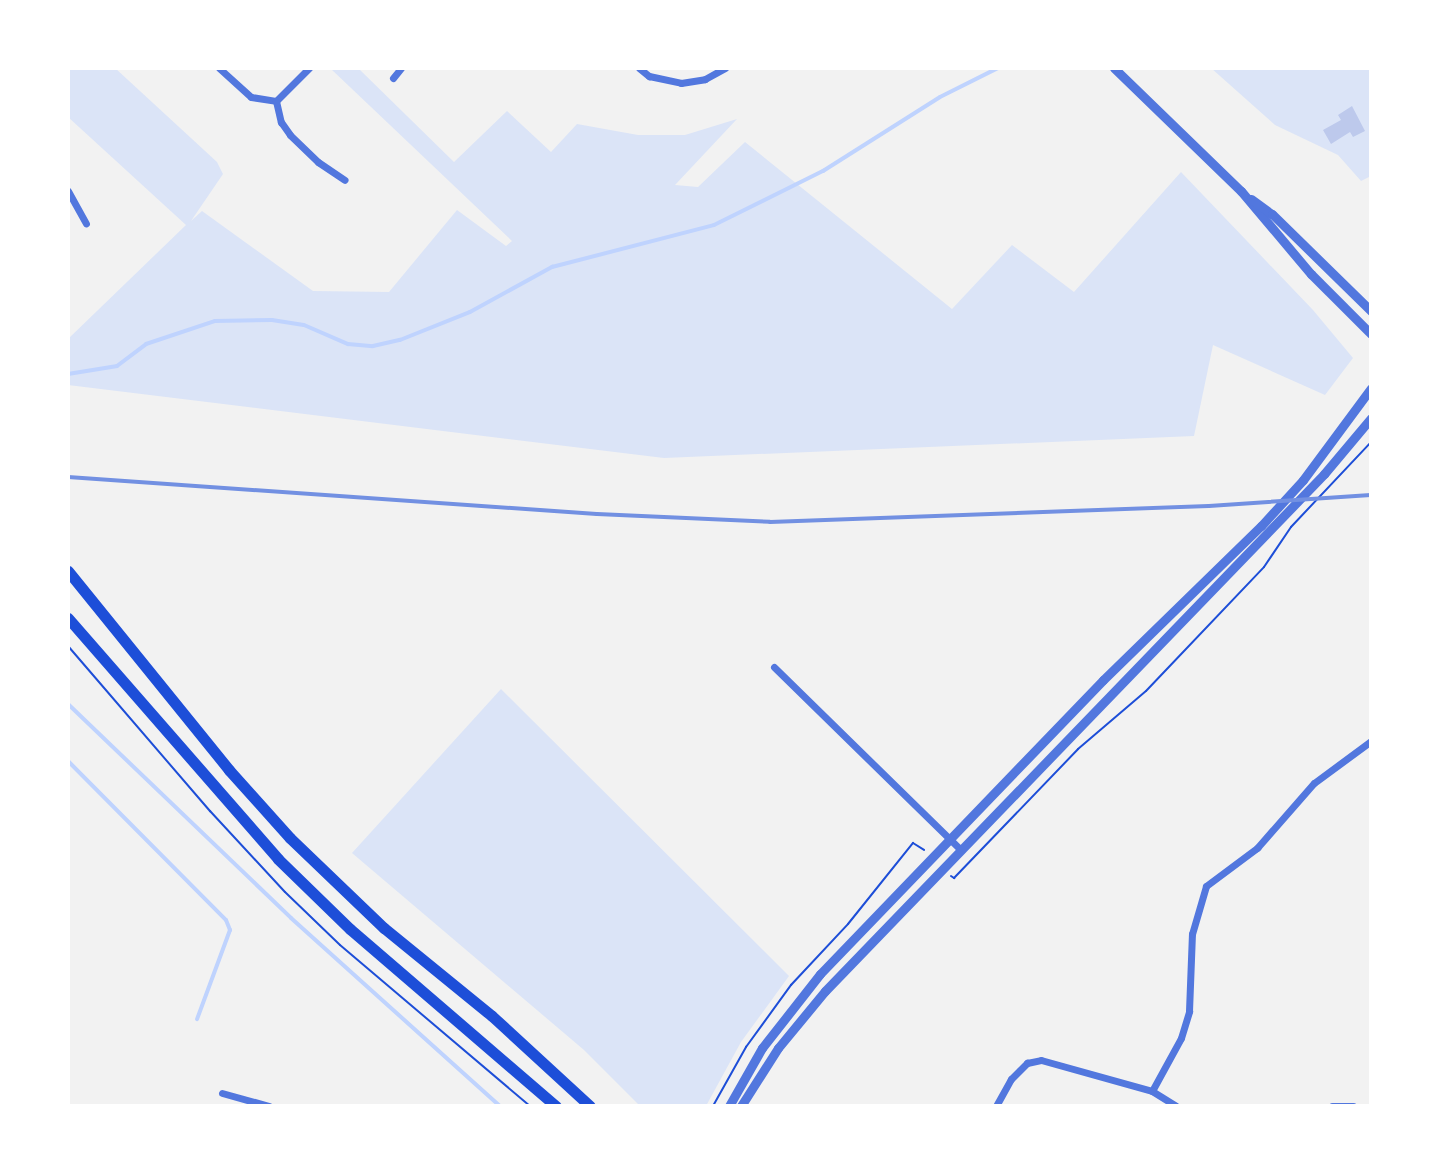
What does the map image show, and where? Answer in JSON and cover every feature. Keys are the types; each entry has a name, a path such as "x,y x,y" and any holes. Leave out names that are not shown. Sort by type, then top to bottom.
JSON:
{"main road":[{"path":"68,571 229,770 290,838 384,928 492,1016 590,1106"},
{"path":"68,618 244,823 306,887 385,960 556,1106"}],"street":[{"path":"219,68 251,97 276,101"},
{"path":"276,101 309,68"},
{"path":"393,78 401,68"},
{"path":"639,68 659,80 681,83 705,79 725,68"},
{"path":"1114,68 1241,191 1311,274 1371,334"},
{"path":"276,101 281,122 290,135 318,162 345,180"},
{"path":"68,191 86,223"},
{"path":"1241,191 1272,214 1371,311"},
{"path":"729,1106 762,1048 802,995 1122,661 1281,504 1319,460 1371,388"},
{"path":"741,1106 765,1065 808,1010 1324,474 1371,418"},
{"path":"774,667 961,850"},
{"path":"1152,1091 1181,1038 1189,1011 1192,934 1206,886 1257,848 1314,783 1371,741"},
{"path":"996,1106 1011,1079 1027,1063 1041,1060 1152,1091 1176,1106"},
{"path":"222,1093 269,1106"},
{"path":"1332,1106 1353,1106"}],"path":[{"path":"948,874 954,878 1078,749 1146,691 1264,567 1291,527 1371,442"}],"shaded area":[{"path":"68,68 115,68 217,162 223,174 191,221 202,211 313,291 389,292 457,210 506,246 512,241 331,69 358,68 454,162 507,111 551,152 577,124 638,135 685,135 737,119 675,185 698,187 745,142 952,309 1012,245 1074,292 1181,172 1313,310 1353,358 1325,395 1213,345 1194,436 664,458 68,385 68,339 186,225 68,117"},
{"path":"1211,68 1371,68 1371,176 1361,181 1338,155 1275,125"},
{"path":"501,689 789,976 741,1042 706,1106 640,1106 584,1050 352,853"}],"building":[{"path":"1352,106 1365,131 1353,137 1350,132 1331,144 1323,130 1341,120 1338,115"}],"waterway":[{"path":"68,374 117,366 146,344 215,321 272,320 304,325 348,344 373,346 400,340 470,312 552,267 714,225 823,171 940,97 998,68"},
{"path":"68,704 291,918 500,1106"},
{"path":"68,761 226,920 230,930 197,1019"}],"railway":[{"path":"68,477 597,514 770,522 1209,506 1371,495"}]}
